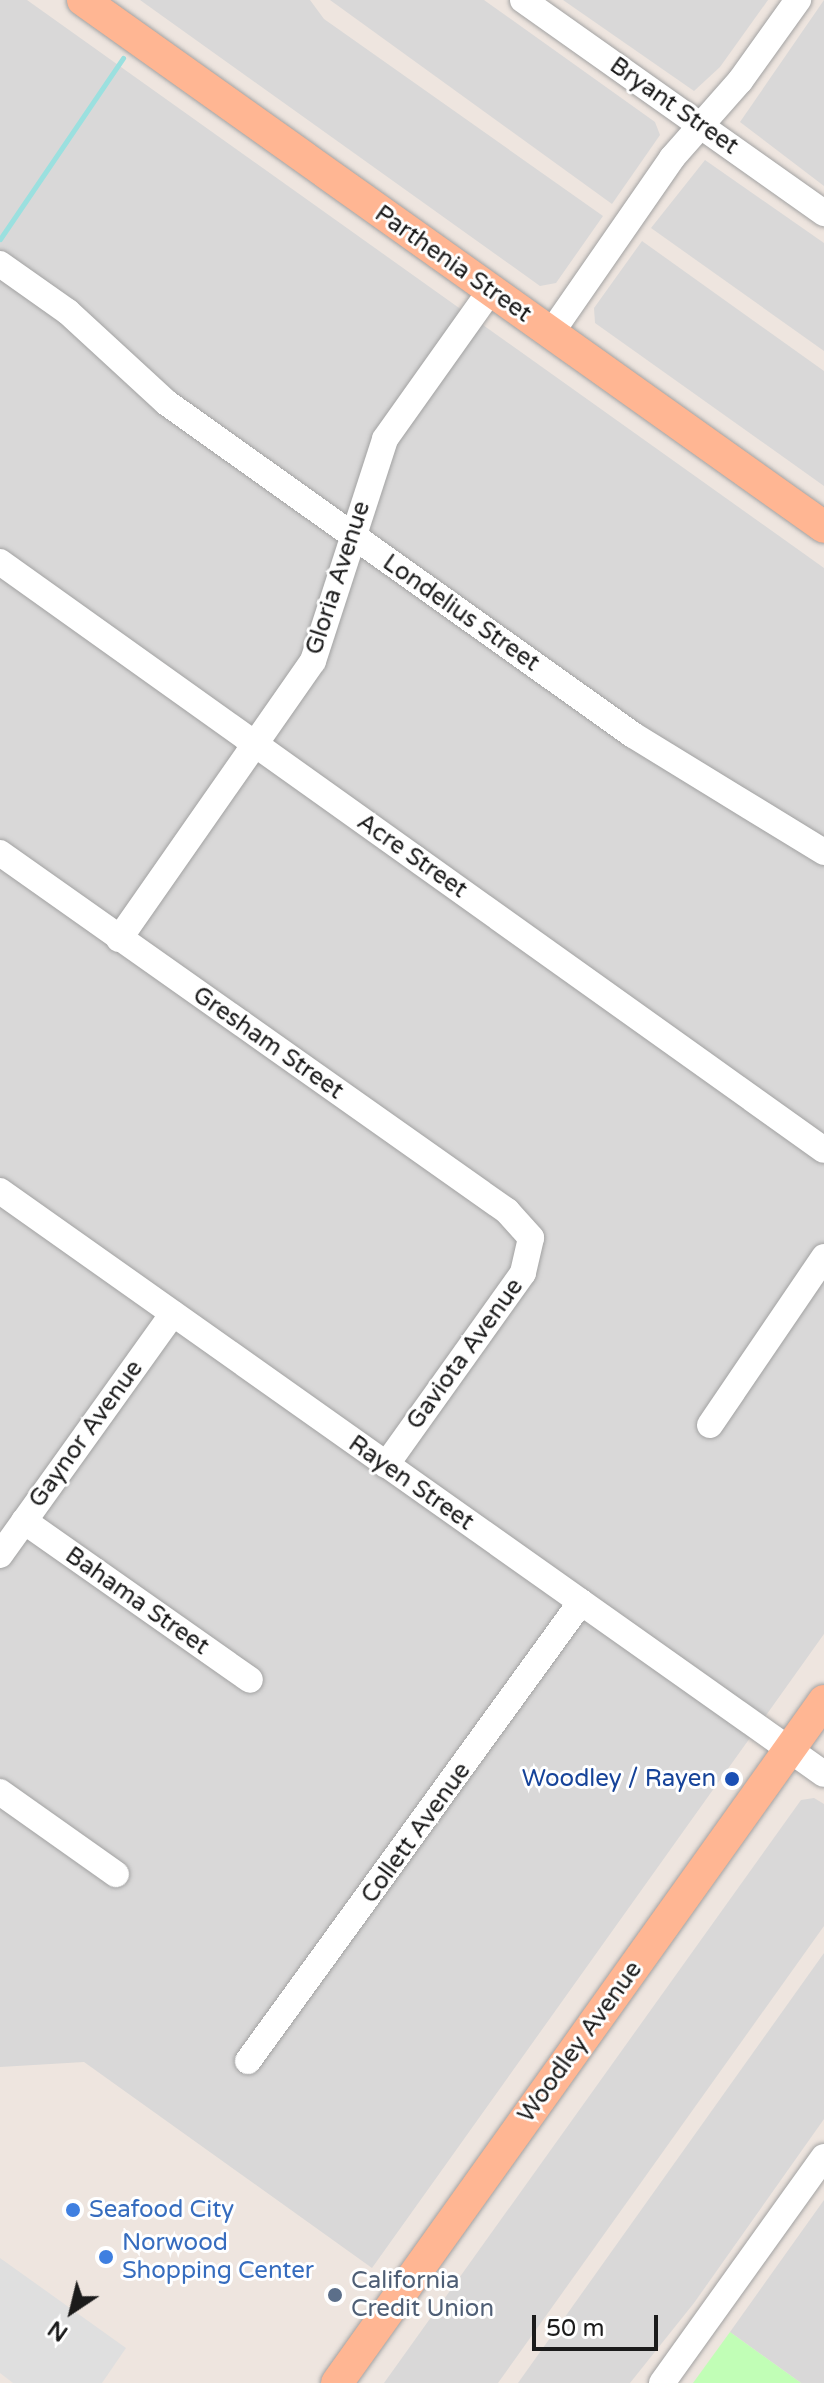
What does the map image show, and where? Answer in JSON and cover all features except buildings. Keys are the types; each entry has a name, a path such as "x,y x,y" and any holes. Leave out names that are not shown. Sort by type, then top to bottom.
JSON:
{"main road":[{"name":"Parthenia Street","path":"83,0 824,527"},
{"name":"Woodley Avenue","path":"337,2383 824,1701"}],"street":[{"name":"Bryant Street","path":"523,0 824,213"},
{"path":"551,333 701,125 798,0"},
{"name":"Londelius Street","path":"0,264 68,312 167,403 633,735 824,852"},
{"name":"Gloria Avenue","path":"119,939 313,661 385,439 491,290"},
{"name":"Acre Street","path":"0,562 824,1150"},
{"name":"Gresham Street","path":"0,853 507,1211 531,1238"},
{"name":"Rayen Street","path":"0,1191 824,1774"},
{"name":"Gaviota Avenue","path":"386,1465 523,1273 531,1238"},
{"path":"710,1425 824,1257"},
{"name":"Gaynor Avenue","path":"0,1555 173,1313"},
{"name":"Bahama Street","path":"24,1521 250,1680"},
{"name":"Collett Avenue","path":"248,2061 581,1602"},
{"path":"0,1792 116,1874"},
{"path":"662,2383 824,2157"}],"shaded area":[{"path":"0,0 27,0 824,568 824,1634 372,2268 84,2062 0,2067"},
{"path":"140,0 310,0 324,19 603,216 556,283 540,286"},
{"path":"330,0 484,0 655,122 660,135 612,204"},
{"path":"563,0 768,0 720,67 694,91"},
{"path":"824,0 824,186 740,122"},
{"path":"705,160 824,243 824,351 651,228"},
{"path":"642,241 824,371 824,486 595,323 594,308"},
{"path":"814,1798 824,1804 824,1926 498,2383 384,2383 801,1800"},
{"path":"824,1953 824,2119 694,2303 630,2383 518,2383"},
{"path":"824,2200 824,2383 801,2383 730,2332"},
{"path":"0,2258 126,2348 102,2383 13,2383 0,2373"}],"green space":[{"path":"730,2332 801,2383 693,2383"}],"waterway":[{"path":"0,239 123,58"}],"place":[{"name":"Woodley / Rayen","path":"732,1779"},
{"name":"Seafood City","path":"73,2210"},
{"name":"Norwood Shopping Center","path":"106,2257"},
{"name":"California Credit Union","path":"335,2295"}]}
